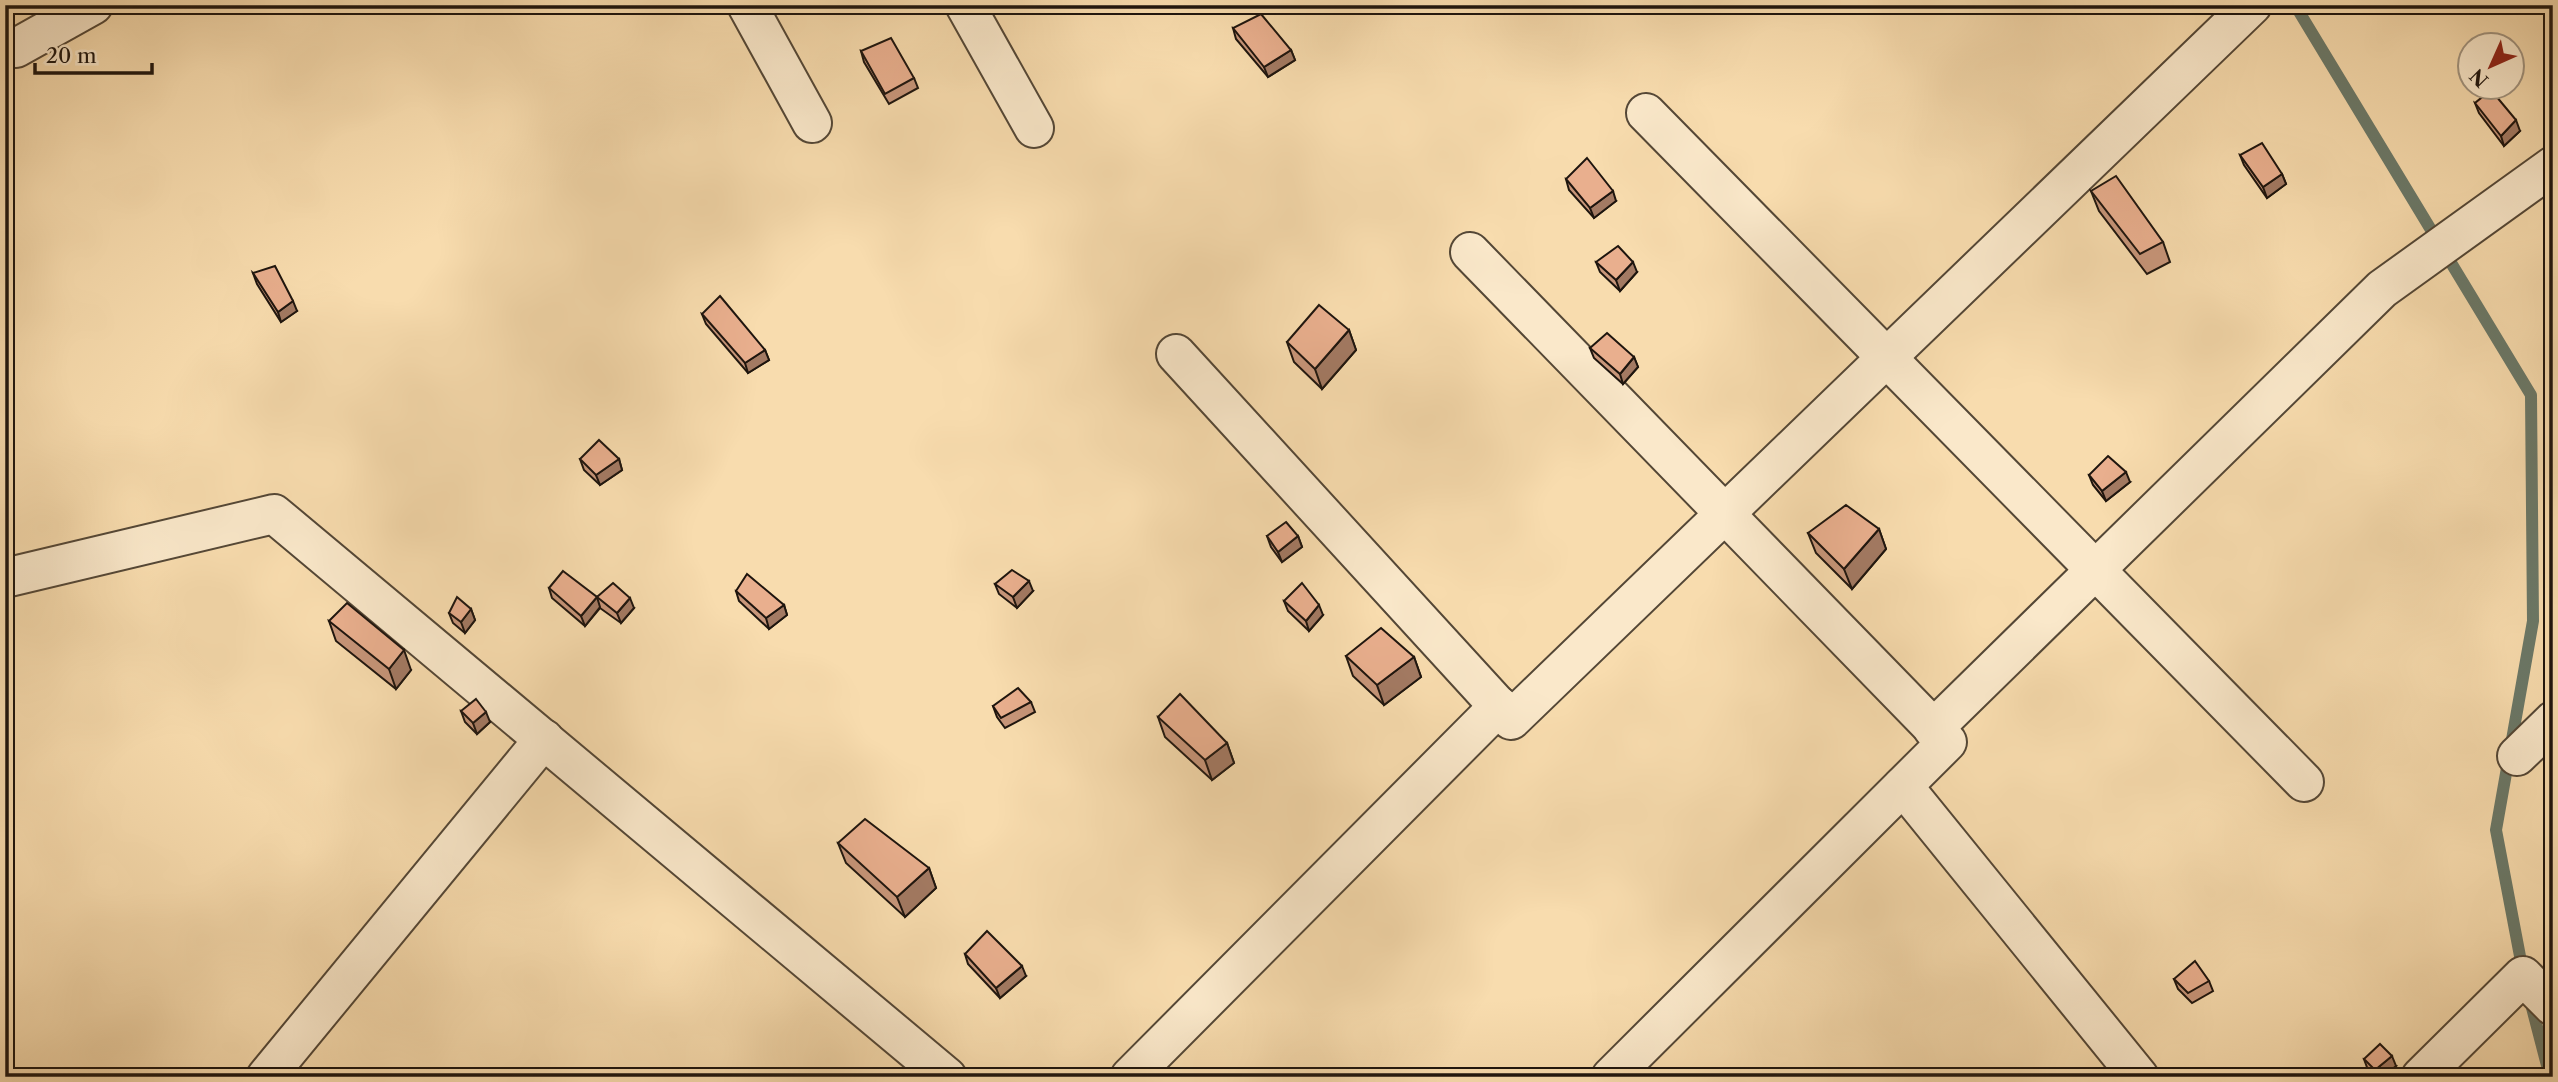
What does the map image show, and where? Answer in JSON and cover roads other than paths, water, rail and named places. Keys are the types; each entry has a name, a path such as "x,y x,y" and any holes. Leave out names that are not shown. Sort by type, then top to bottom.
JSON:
{"street":[{"path":"16,48 93,5"},
{"path":"747,5 812,123"},
{"path":"965,5 1034,128"},
{"path":"1176,354 1511,720 2252,5"},
{"path":"1646,113 2304,782"},
{"path":"1933,729 2382,289 2553,166"},
{"path":"1470,252 1947,742 1611,1077"},
{"path":"5,578 274,514 947,1077"},
{"path":"1130,1077 1499,706"},
{"path":"2517,756 2553,720"},
{"path":"266,1077 544,739"},
{"path":"1903,786 2139,1077"},
{"path":"2421,1077 2523,976 2553,1006"}],"waterway":[{"path":"2295,5 2531,395 2533,621 2496,830 2523,972"},
{"path":"2530,1000 2550,1077"}]}
